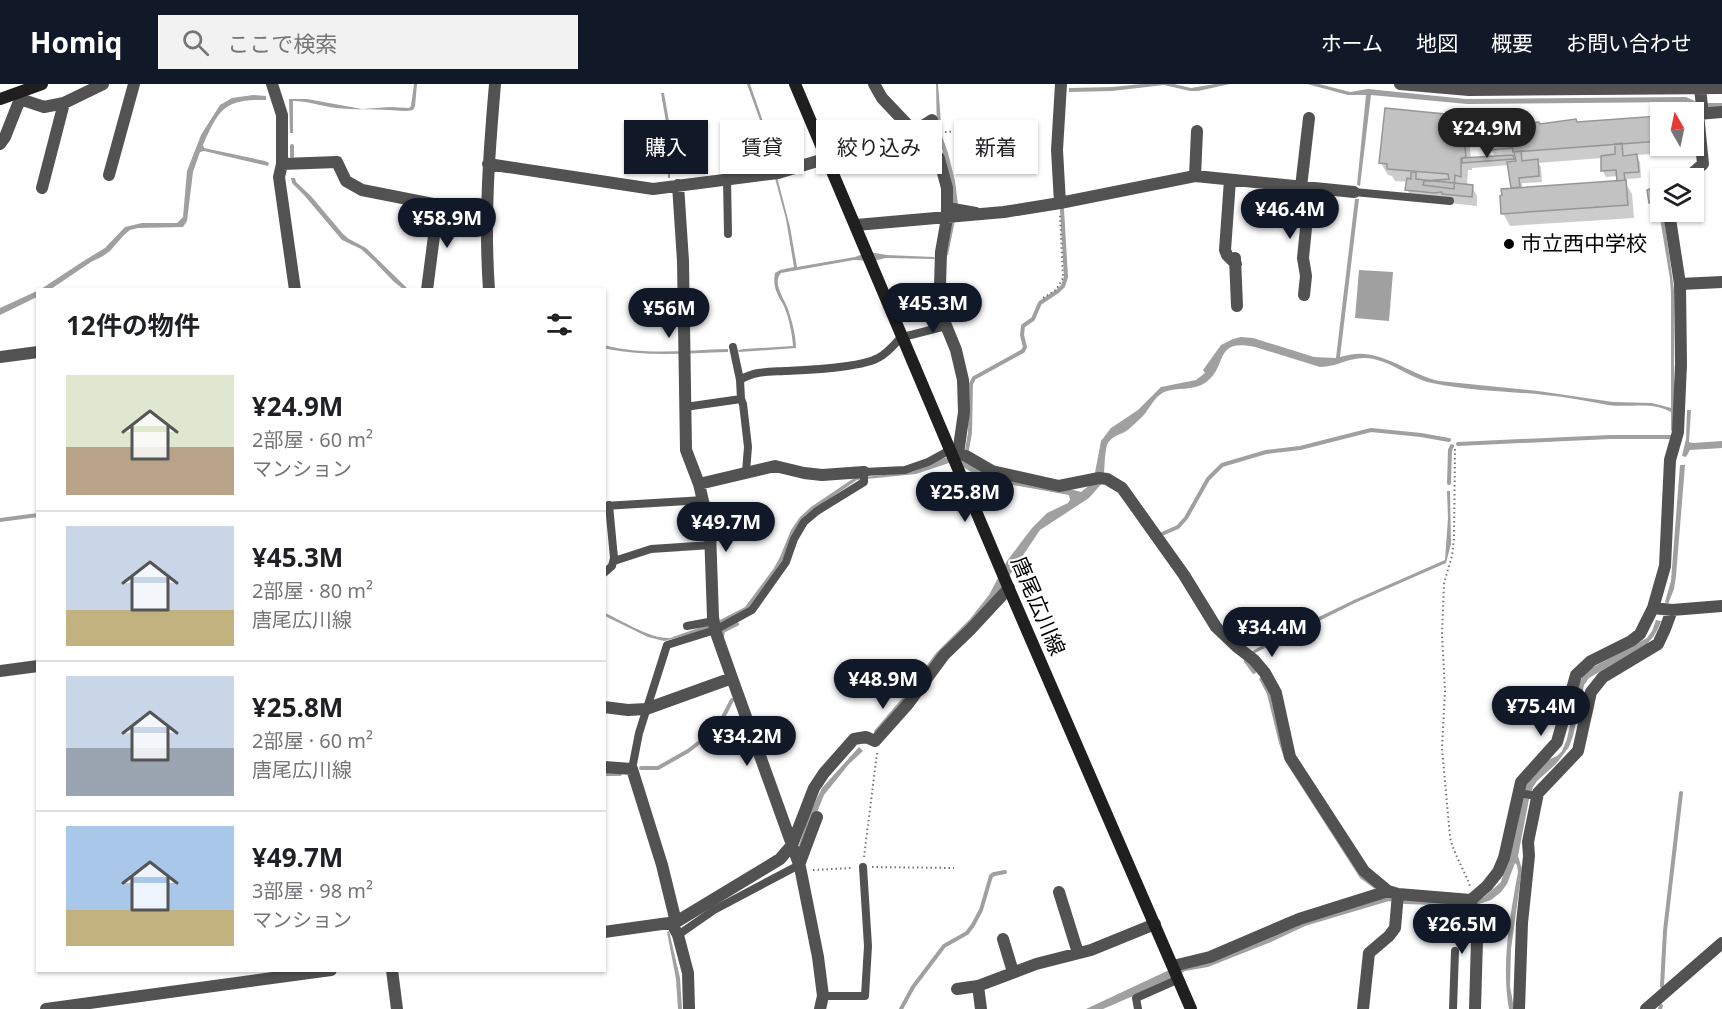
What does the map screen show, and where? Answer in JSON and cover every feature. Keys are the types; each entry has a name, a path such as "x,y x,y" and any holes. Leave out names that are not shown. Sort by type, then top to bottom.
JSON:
{"main road":[{"path":"0,99 42,84"},
{"name":"唐尾広川線","path":"795,84 816,135"},
{"name":"唐尾広川線","path":"833,174 1007,585 1191,1009"}],"street":[{"path":"0,144 5,137 21,92 44,107 64,103 104,84"},
{"path":"109,175 134,84"},
{"path":"272,84 282,115 282,164 279,177 296,288"},
{"path":"489,288 486,209 495,84"},
{"path":"874,84 882,98 902,120"},
{"path":"1060,203 1057,150 1061,84"},
{"path":"1400,84 1669,102"},
{"path":"1704,102 1722,88"},
{"path":"42,188 64,103"},
{"path":"1704,105 1722,112"},
{"path":"1304,295 1306,276 1303,258 1309,118"},
{"path":"1195,176 1197,131"},
{"path":"282,164 337,162 346,181 362,190 438,205 486,209"},
{"path":"488,164 653,189 778,172 816,162"},
{"path":"942,169 953,212 941,252 940,286 946,326 956,350 963,380 964,412 954,456 966,456 992,471 1059,486 1104,479 1122,488 1184,575 1216,627 1254,660 1265,673 1276,693 1290,757 1364,871 1393,893 1395,928 1370,953 1363,1009"},
{"path":"856,225 953,212 991,213 1060,203 1195,176 1354,192"},
{"path":"1230,180 1226,250 1227,255 1235,261 1237,306"},
{"path":"678,184 683,261 686,450 699,483 710,531 714,626 800,868 818,957 823,996 820,1009"},
{"path":"427,288 438,205"},
{"path":"1176,972 1299,919 1393,893 1472,898 1487,886 1498,872 1504,858 1521,782 1557,742 1576,675 1591,661 1640,634 1653,608 1665,566 1670,459 1678,432 1681,364 1680,284 1670,222"},
{"path":"1680,284 1722,282"},
{"path":"0,357 36,352"},
{"path":"699,483 775,466 822,476 864,472"},
{"path":"606,932 674,922 780,858 792,845 814,788 824,773 854,739 866,737 875,741 908,704 944,655 970,630 1007,585"},
{"path":"1653,608 1672,610 1722,606"},
{"path":"1519,1009 1528,842 1538,793 1578,751 1591,692 1603,677 1658,644 1672,610"},
{"path":"0,671 36,666"},
{"path":"606,707 646,709 732,678"},
{"path":"606,767 632,769 662,865 688,974 689,1009"},
{"path":"800,868 817,817"},
{"path":"1059,892 1078,953"},
{"path":"1472,898 1477,940 1475,1009"},
{"path":"957,988 978,986 1036,964 1091,950 1155,924"},
{"path":"1003,939 1013,972"},
{"path":"1646,1009 1722,943"},
{"path":"46,1009 316,972"},
{"path":"392,972 397,1009"},
{"path":"978,986 981,1009"}],"lane":[{"path":"727,179 728,234"},
{"path":"1354,192 1450,201"},
{"path":"740,380 761,372 862,363 877,359 888,352 902,337 946,326"},
{"path":"733,347 740,380 748,447 746,472"},
{"path":"685,407 741,399"},
{"path":"632,769 639,733 667,645 752,610 786,562 794,539 804,522 817,511 864,482 864,472 904,470 954,456"},
{"path":"606,571 614,561 607,506 704,500"},
{"path":"614,561 651,549 711,545"},
{"path":"687,626 714,626"},
{"path":"1631,641 1639,656"},
{"path":"1519,793 1537,796"},
{"path":"823,996 865,996 868,946 863,867"},
{"path":"678,935 714,910 800,868"},
{"path":"1453,1009 1455,951"},
{"path":"1138,1009 1136,998 1176,972"}],"path":[{"path":"1043,298 1056,290 1063,278 1060,203"},
{"path":"1455,449 1454,539 1452,556 1444,583 1442,634 1445,683 1442,748 1450,837 1453,850 1466,875 1472,898"},
{"path":"863,867 877,750 875,741"},
{"path":"800,868 954,868"}],"shaded area":[{"path":"414,84 417,84 415,106 410,111 343,109 293,101 293,133 290,133 289,99 307,99 362,109 409,108"},
{"path":"747,84 750,84 762,120 760,120"},
{"path":"936,84 938,84 941,120 937,120"},
{"path":"1174,84 1191,88 1230,84 1198,91 1164,85 1112,91 1069,92 1069,88"},
{"path":"1307,84 1319,84 1350,92 1368,89 1466,99 1686,97 1697,102 1467,104 1371,95 1360,186 1357,185 1366,95 1348,95"},
{"path":"661,93 664,93 669,120 666,120"},
{"path":"253,95 266,96 266,100 241,102 225,109 214,123 203,145 204,148 265,161 269,163 268,166 200,152 193,172 187,221 183,227 130,230 103,256 52,288 43,288 105,248 125,227 142,223 177,223 183,217 187,171 201,135 220,105 232,98"},
{"path":"1704,103 1722,103 1722,108 1704,109"},
{"path":"942,136 955,181 958,205 948,255 945,257 953,200 942,149"},
{"path":"777,177 790,227 797,267 855,257 869,252 934,257 935,259 854,260 781,273 778,286 791,318 796,348 739,352 738,350 744,349 793,346 787,315 774,283 775,273 794,267 786,219 775,178"},
{"path":"291,178 295,178 296,182 343,234 366,248 407,288 402,288 393,281 361,249 342,240 292,183"},
{"path":"1355,199 1359,199 1340,357 1358,354 1374,355 1439,381 1538,391 1613,402 1652,403 1671,408 1671,294 1661,222 1665,222 1674,290 1674,431 1671,431 1671,412 1656,407 1616,406 1553,396 1460,388 1423,380 1373,359 1358,358 1320,367 1255,347 1241,345 1232,347 1227,350 1217,369 1205,383 1164,392 1129,429 1111,439 1106,449 1103,482 1089,498 1040,530 1001,588 876,734 874,731 905,695 936,653 970,619 989,595 1007,561 1032,528 1047,513 1068,503 1069,495 985,480 958,464 949,463 916,474 857,480 806,515 799,524 783,559 749,609 705,630 664,641 648,637 606,616 606,614 645,633 670,638 718,621 745,607 774,568 791,530 800,517 854,478 912,472 950,457 1081,492 1091,484 1094,478 1101,441 1111,428 1138,410 1161,387 1196,380 1205,373 1203,370 1221,345 1241,337 1253,338 1314,357 1336,358"},
{"path":"1359,270 1393,272 1389,321 1355,318"},
{"path":"36,291 36,297 0,315 0,308"},
{"path":"606,345 650,351 728,349 728,352 667,354 607,349"},
{"path":"1687,410 1691,410 1689,442 1722,441 1722,448 1690,450 1686,457 1682,456 1686,439"},
{"path":"1680,465 1685,465 1676,576 1668,604 1665,602 1671,581"},
{"path":"1447,491 1450,491 1451,544 1446,563 1357,602 1253,654 1251,652 1354,600 1445,560"},
{"path":"1656,620 1661,621 1647,644 1589,678 1584,685 1569,747 1533,787 1518,856 1522,869 1511,949 1510,986 1514,1009 1509,1009 1506,957 1518,872 1515,863 1507,884 1491,900 1460,906 1405,904 1389,901 1305,926 1208,967 1185,971 1170,980 1103,1009 1086,1009 1167,971 1302,923 1389,896 1478,900 1484,897 1501,882 1523,789 1545,761 1562,751 1567,739 1579,683 1586,671 1647,638"},
{"path":"1261,677 1270,691 1278,728 1376,887 1375,889 1360,878 1285,761 1267,694 1259,679"},
{"path":"859,747 863,751 849,764 824,795 802,849 798,848 811,810 822,788"},
{"path":"669,931 680,978 682,1009 678,1009 676,979 667,932"}],"building":[{"path":"1385,108 1462,117 1466,157 1461,158 1461,177 1455,175 1454,189 1423,185 1424,181 1449,179 1448,174 1387,169 1387,164 1379,163"},
{"path":"1650,117 1650,142 1513,152 1511,124 1529,121 1529,123 1539,122 1540,124 1576,119 1577,122"},
{"path":"1510,127 1512,148 1490,150 1488,129"},
{"path":"1622,143 1623,156 1637,154 1639,172 1624,173 1625,180 1617,181 1616,170 1601,171 1601,156 1615,154 1615,144"},
{"path":"1521,151 1522,161 1538,159 1539,176 1519,178 1520,187 1511,188 1507,162 1516,161 1514,152"},
{"path":"1513,155 1514,159 1462,163 1462,158"},
{"path":"1411,172 1416,172 1416,179 1473,185 1472,197 1442,194 1442,192 1405,190 1407,178 1411,179"},
{"path":"1626,180 1628,205 1501,214 1501,189"},
{"path":"1650,189 1650,203 1649,203 1647,190"}],"waterway":[{"path":"292,146 292,156"},
{"path":"967,450 970,433 971,384 974,378 1023,351 1025,347 1022,335 1023,326 1033,319 1040,303 1063,286 1066,277 1062,209"},
{"path":"1162,534 1178,527 1186,518 1208,479 1222,465 1266,452 1300,448 1371,430 1449,440"},
{"path":"1458,444 1610,437 1671,437"},
{"path":"1449,483 1452,446"},
{"path":"0,520 36,515"},
{"path":"722,636 723,631 737,624"},
{"path":"1246,661 1254,672"},
{"path":"641,768 658,768 688,751 714,731 732,700"},
{"path":"606,774 620,774"},
{"path":"1662,986 1665,931 1681,793"},
{"path":"901,1009 913,987 944,946 967,933 973,925 981,910 991,876 1005,872"}],"place":[{"name":"市立西中学校","path":"1509,244"}]}
